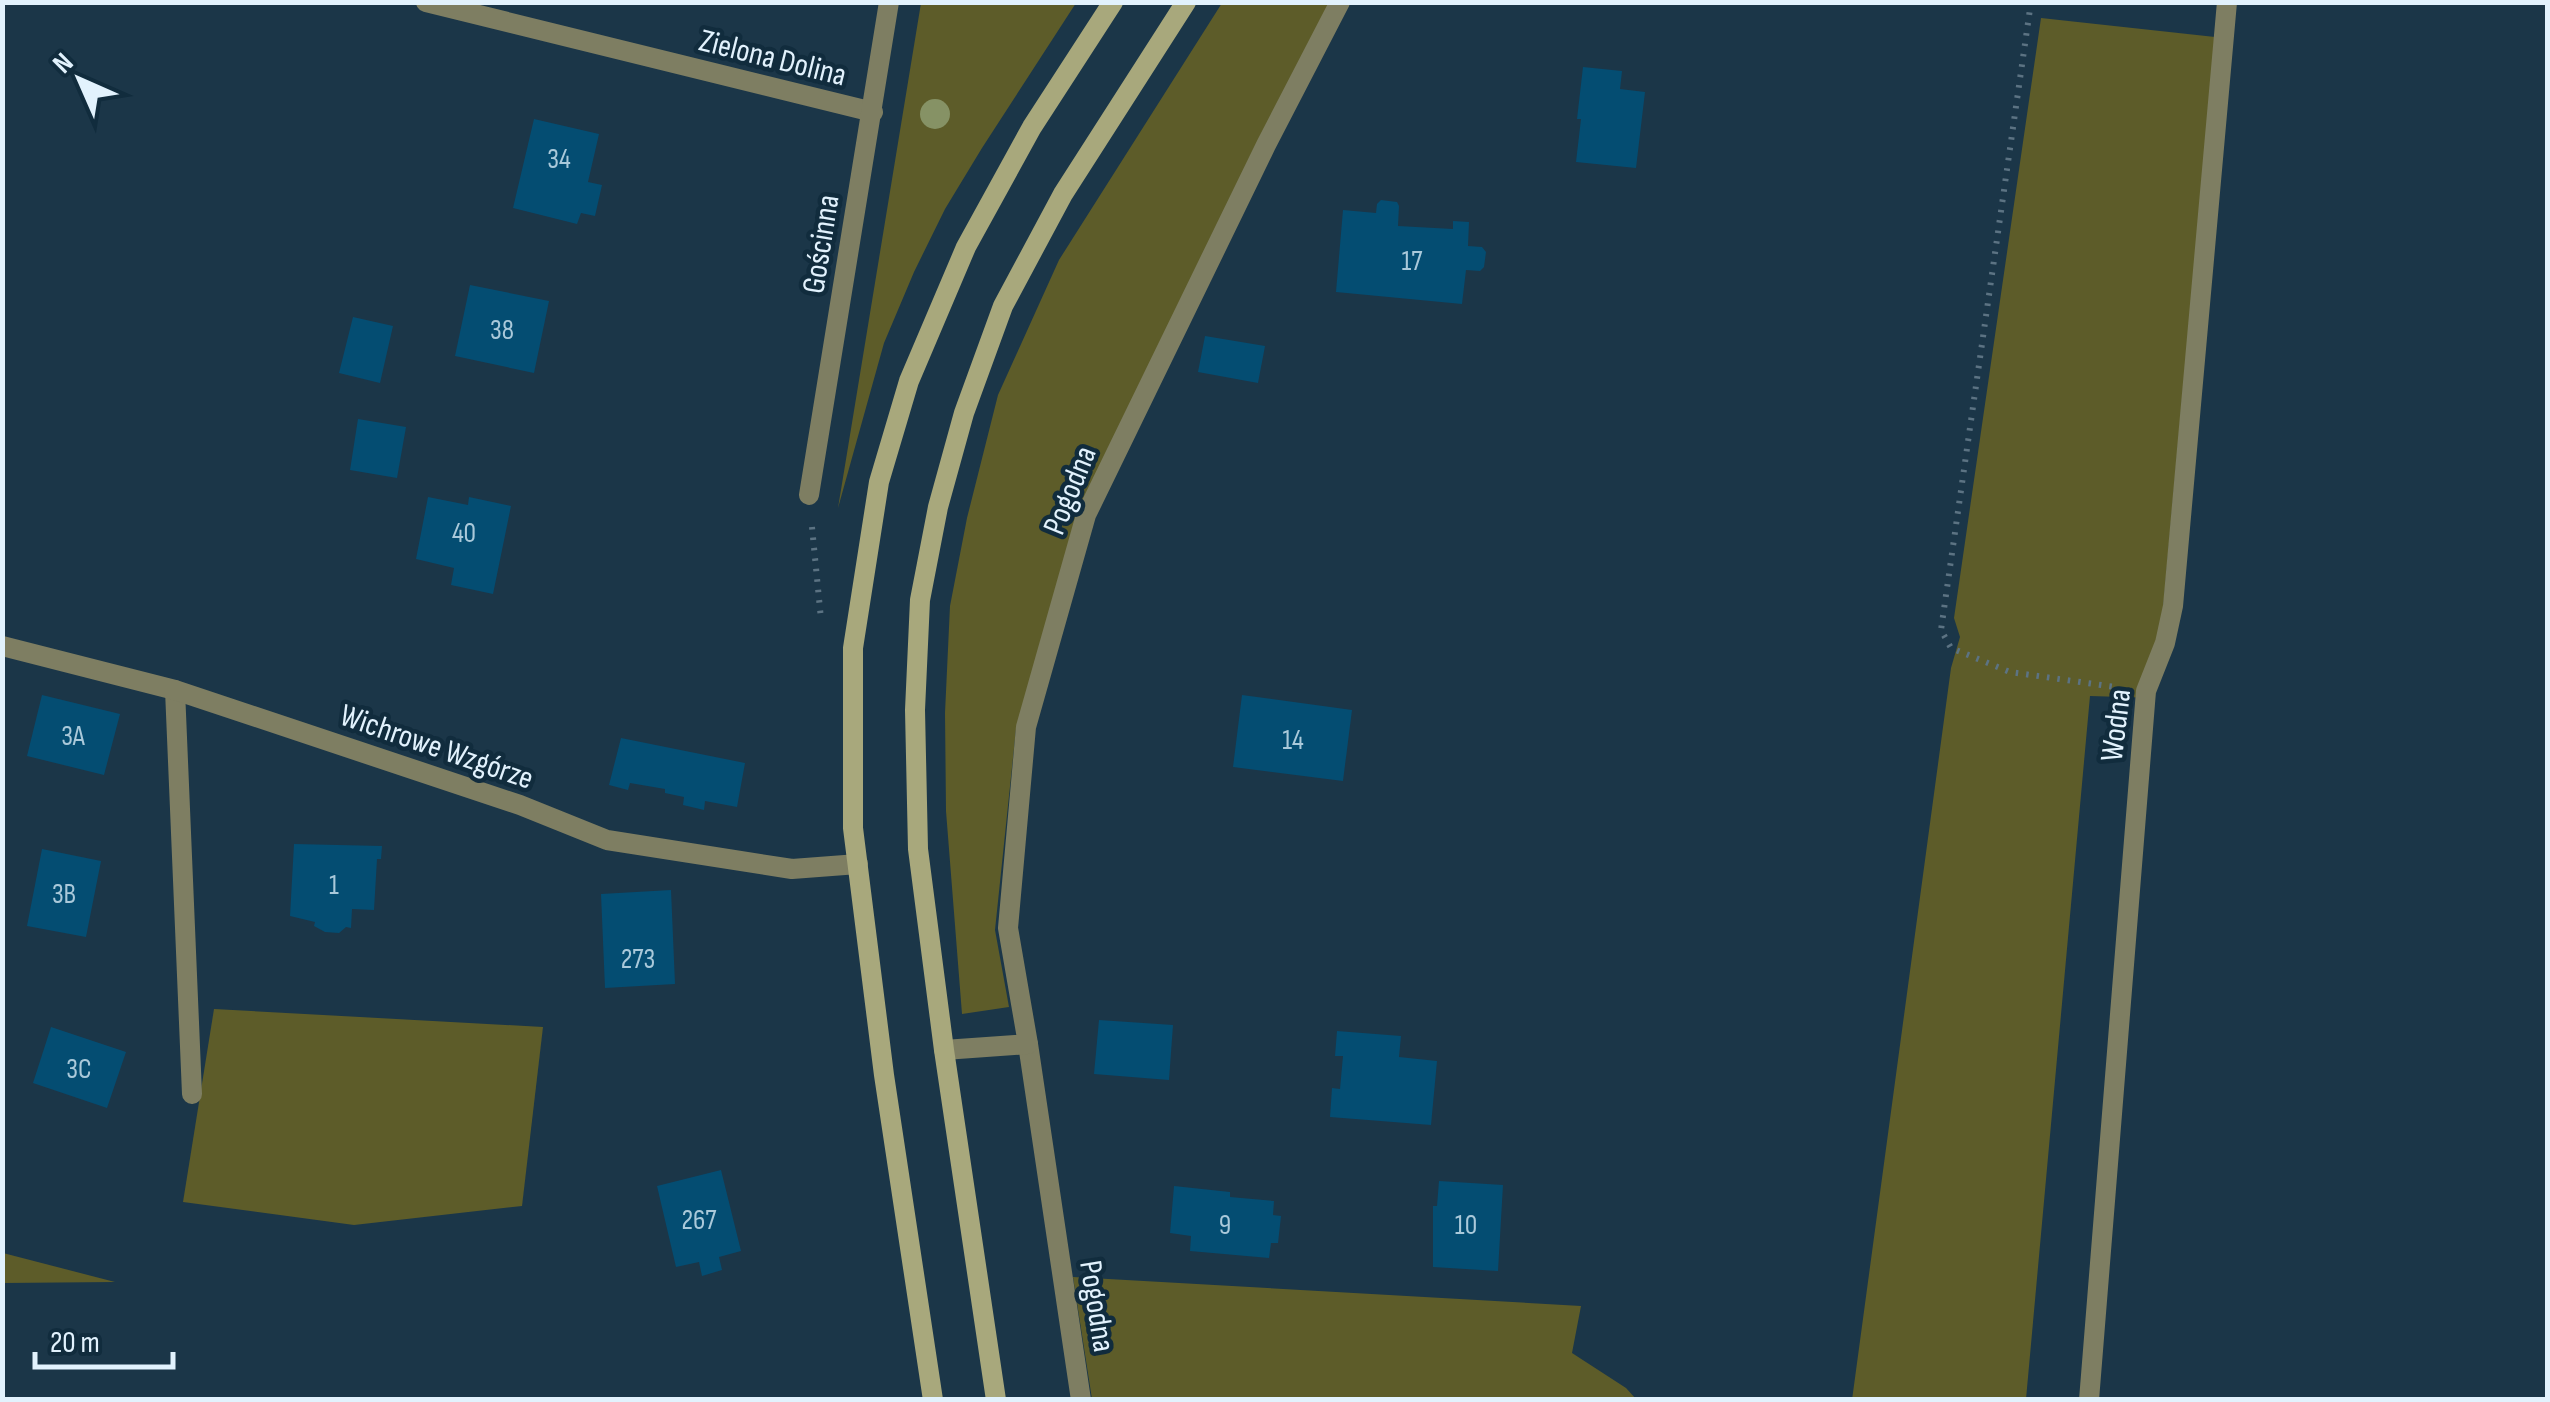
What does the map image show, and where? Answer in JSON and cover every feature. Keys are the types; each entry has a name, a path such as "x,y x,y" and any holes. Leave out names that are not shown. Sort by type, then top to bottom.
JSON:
{"main road":[{"path":"932,1400 884,1075 853,828 853,648 880,482 910,381 966,247 1032,127 1112,2"},
{"path":"996,1400 918,850 914,710 920,600 938,508 964,413 1003,306 1063,194 1186,2"}],"street":[{"name":"Zielona Dolina","path":"426,2 873,112"},
{"name":"Gościnna","path":"809,496 890,2"},
{"name":"Pogodna","path":"1081,1400 1008,928 1026,727 1086,515 1340,2"},
{"name":"Wodna","path":"2089,1400 2146,691 2165,644 2172,606 2228,2"},
{"name":"Wichrowe Wzgórze","path":"2,646 175,690 520,805 606,840 792,868 858,864"},
{"path":"175,690 192,1094"},
{"path":"944,1050 1028,1044"}],"path":[{"path":"2030,2 1940,630 1951,648 2010,672 2146,691"},
{"path":"809,496 822,630"}],"shaded area":[{"path":"921,3 1076,3 945,209 914,272 884,343 838,508"},
{"path":"1222,3 1332,3 1079,509 1016,729 995,930 1009,1007 962,1014 946,811 950,606 998,395 1059,260"},
{"path":"2041,18 2215,37 2155,698 2090,696 2026,1399 1852,1400 1951,668 1960,637 1954,618"},
{"path":"214,1009 543,1027 522,1206 354,1225 183,1202"},
{"path":"3,1253 115,1282 3,1283"},
{"path":"1073,1277 1581,1306 1572,1353 1626,1388 1636,1399 1092,1399"}],"building":[{"path":"1583,67 1622,71 1620,89 1645,92 1636,168 1576,162"},
{"path":"534,119 599,134 588,182 602,185 595,216 581,213 577,224 513,208"},
{"path":"1381,200 1397,202 1398,226 1453,229 1453,221 1469,222 1468,246 1482,247 1486,252 1480,271 1466,270 1462,304 1336,292 1343,210 1376,213"},
{"path":"470,285 549,301 534,373 455,356"},
{"path":"353,317 393,326 380,383 339,373"},
{"path":"1205,336 1265,346 1258,383 1198,372"},
{"path":"358,419 406,427 397,478 350,470"},
{"path":"428,497 468,505 469,497 511,506 493,594 451,585 454,568 416,559"},
{"path":"42,695 120,714 104,775 27,756"},
{"path":"1242,695 1352,710 1343,781 1233,767"},
{"path":"621,738 745,763 737,807 705,801 704,810 683,805 684,797 665,793 665,789 630,783 628,790 609,785"},
{"path":"294,844 382,846 381,859 377,859 374,910 352,909 351,928 339,933 325,932 314,926 315,922 290,916"},
{"path":"42,849 101,861 86,937 27,926"},
{"path":"671,890 675,984 605,988 601,894"},
{"path":"1099,1020 1173,1025 1169,1080 1094,1074"},
{"path":"51,1027 126,1052 107,1108 33,1083"},
{"path":"1337,1031 1401,1036 1399,1057 1437,1061 1431,1125 1330,1117 1332,1088 1340,1089 1343,1056 1335,1056"},
{"path":"721,1170 741,1251 719,1257 722,1270 702,1276 699,1262 676,1267 657,1186"},
{"path":"1439,1181 1503,1185 1498,1271 1433,1267 1433,1206 1437,1206"},
{"path":"1174,1186 1274,1201 1273,1215 1281,1216 1278,1243 1271,1243 1269,1258 1190,1251 1191,1236 1170,1233"}]}
